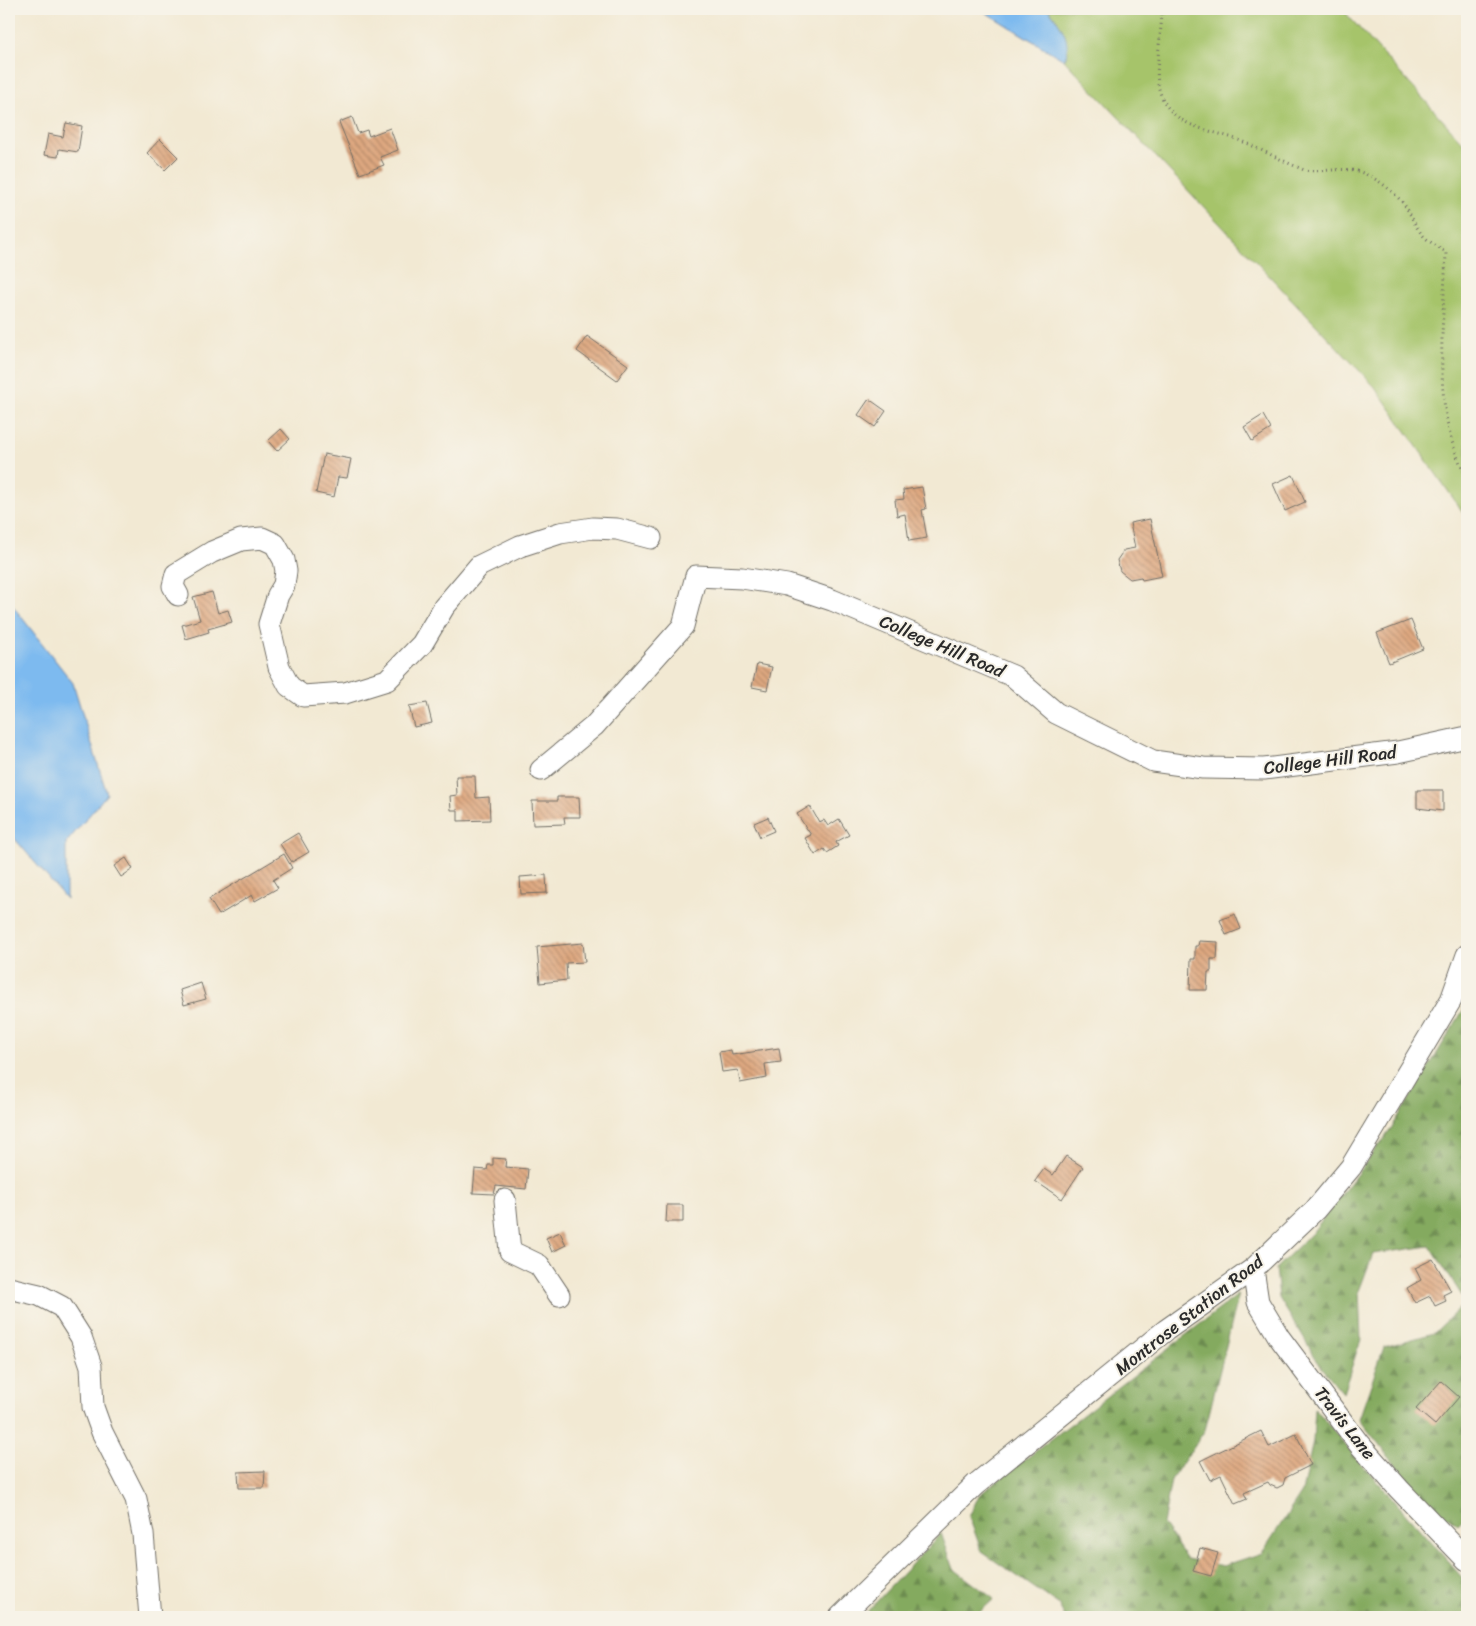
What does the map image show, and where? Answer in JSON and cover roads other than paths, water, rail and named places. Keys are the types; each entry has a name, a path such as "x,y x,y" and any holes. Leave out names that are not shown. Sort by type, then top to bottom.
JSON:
{"street":[{"path":"178,594 173,586 176,574 212,552 248,539 262,538 275,544 284,560 286,571 284,584 278,595 269,624 279,667 289,686 303,696 345,693 387,680 422,644 444,606 478,566 520,546 560,533 593,528 617,529 651,538"},
{"name":"College Hill Road","path":"541,770 594,726 683,626 696,576 742,578 787,585 832,600 1013,676 1056,713 1153,761 1202,768 1264,769 1398,752 1467,737"},
{"name":"Montrose Station Road","path":"840,1617 974,1485 1166,1330 1253,1269 1315,1210 1351,1167 1451,1000 1467,955"},
{"path":"505,1200 510,1251 539,1265 559,1296"},
{"name":"Travis Lane","path":"1253,1269 1258,1302 1278,1337 1359,1444 1399,1490 1467,1560"},
{"path":"9,1288 39,1294 62,1307 81,1337 92,1366 94,1407 102,1432 136,1499 143,1534 150,1617"}],"water":[{"path":"980,9 1048,9 1061,26 1066,39 1067,53 1064,60"},
{"path":"9,601 73,683 107,794 66,843 66,899 9,832"}]}
